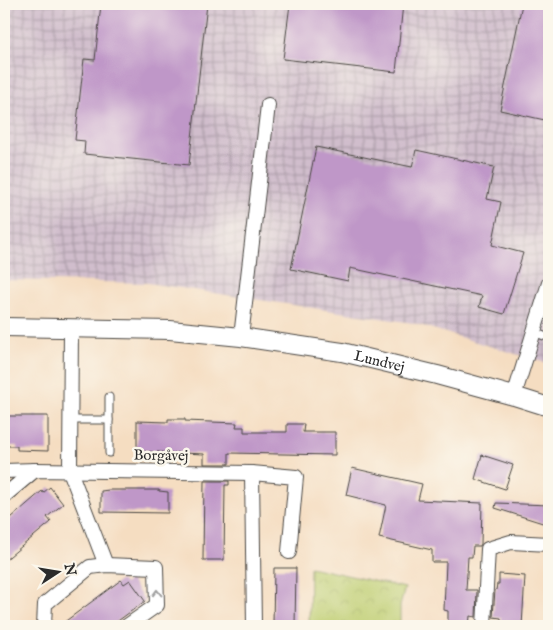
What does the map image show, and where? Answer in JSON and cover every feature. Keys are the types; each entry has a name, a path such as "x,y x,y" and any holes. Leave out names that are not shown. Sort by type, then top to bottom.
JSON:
{"street":[{"path":"241,337 268,105"},
{"path":"514,396 549,282"},
{"name":"Lundvej","path":"4,327 170,330 241,337 342,352 437,375 549,406"},
{"path":"71,328 70,470 106,565"},
{"path":"4,496 35,470"},
{"name":"Borgåvej","path":"4,471 70,470 252,473 296,477 290,552"},
{"path":"252,473 254,626"},
{"path":"484,626 488,549 511,542 549,544"},
{"path":"44,626 45,604 90,567 106,565 156,567 157,605 127,626"}],"lane":[{"path":"534,332 549,338"},
{"path":"108,453 109,397"},
{"path":"70,420 109,420"}],"shaded area":[{"path":"4,4 549,4 549,364 413,323 148,283 4,280"}],"green space":[{"path":"310,567 405,588 400,606 400,626 309,626"}],"building":[{"path":"101,4 207,4 189,165 84,154 85,141 75,140 84,59 95,60"},
{"path":"290,4 403,4 396,72 283,59"},
{"path":"522,4 549,4 549,121 500,110"},
{"path":"316,147 412,167 416,150 494,167 487,199 501,202 492,245 523,253 504,314 479,307 482,296 350,268 348,281 291,269"},
{"path":"5,416 48,416 48,451 17,450 17,446 4,446"},
{"path":"168,419 237,423 236,427 244,427 244,432 287,432 287,424 304,424 303,432 335,432 335,455 229,453 229,464 204,464 204,454 137,451 137,421 168,422"},
{"path":"482,455 513,465 505,489 475,479"},
{"path":"352,468 422,484 418,500 482,503 481,544 480,546 473,546 472,557 468,557 466,590 477,590 476,617 470,616 469,626 448,626 448,611 444,610 446,562 432,562 432,550 379,538 386,505 346,495"},
{"path":"204,481 229,481 229,485 225,485 224,560 203,560"},
{"path":"50,487 63,504 47,517 51,522 4,561 4,524 42,491 43,493"},
{"path":"159,490 168,492 168,513 101,512 101,491"},
{"path":"496,503 549,505 549,525 495,508"},
{"path":"274,568 296,568 295,626 273,626"},
{"path":"499,574 525,576 522,626 501,626 501,618 493,617 495,590 497,584 499,584"},
{"path":"121,580 124,584 130,580 145,601 111,626 59,626"}]}
